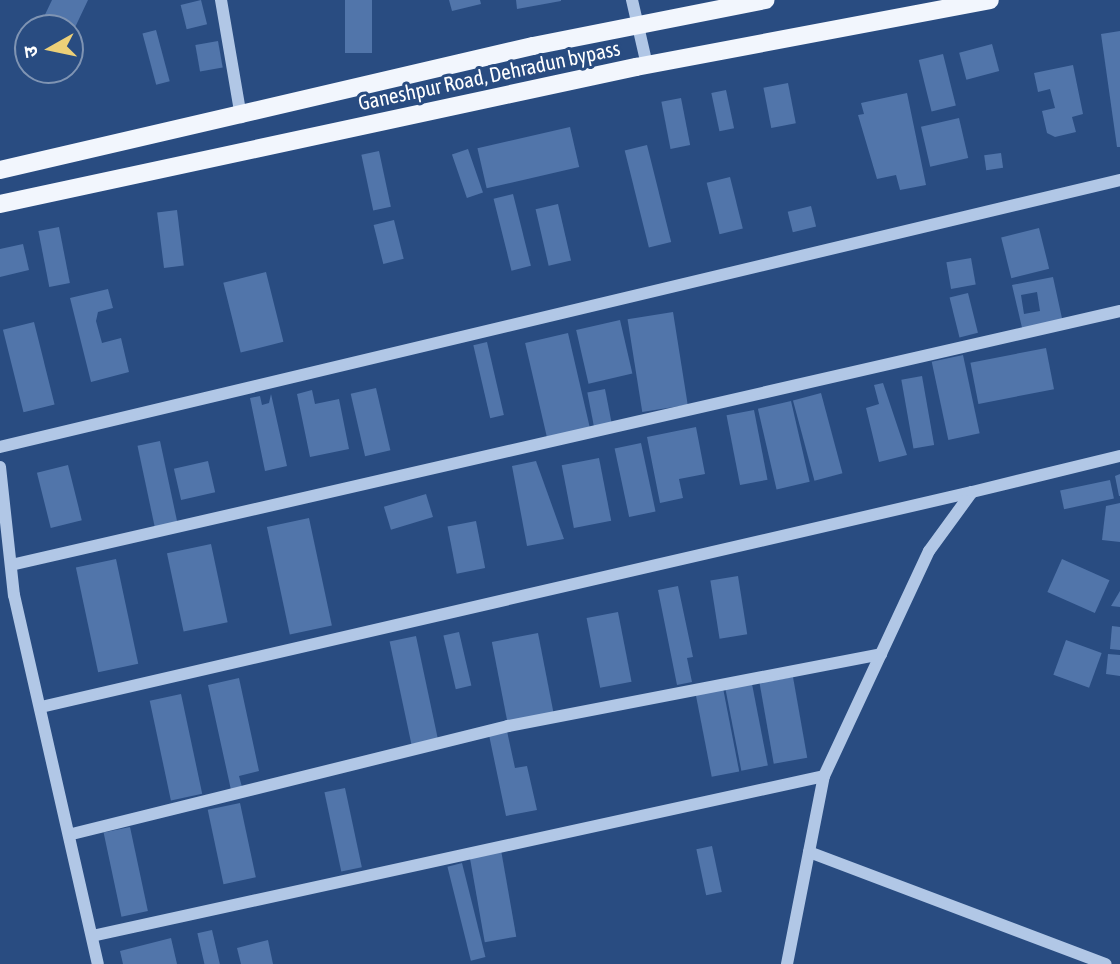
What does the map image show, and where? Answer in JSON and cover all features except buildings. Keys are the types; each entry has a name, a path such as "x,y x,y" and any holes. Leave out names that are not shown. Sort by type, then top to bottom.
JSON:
{"main road":[{"path":"0,170 639,25 765,0"},
{"name":"Ganeshpur Road, Dehradun bypass","path":"0,204 647,65 990,0"}],"street":[{"path":"221,0 241,117"},
{"path":"632,0 647,65"},
{"path":"0,447 1120,180"},
{"path":"11,565 1120,311"},
{"path":"41,707 1120,456"},
{"path":"0,467 11,565 41,707 72,834 98,964"},
{"path":"787,964 824,776 929,551 972,492"},
{"path":"72,834 508,726 881,654"},
{"path":"92,936 824,776"},
{"path":"809,852 1106,964"}]}
